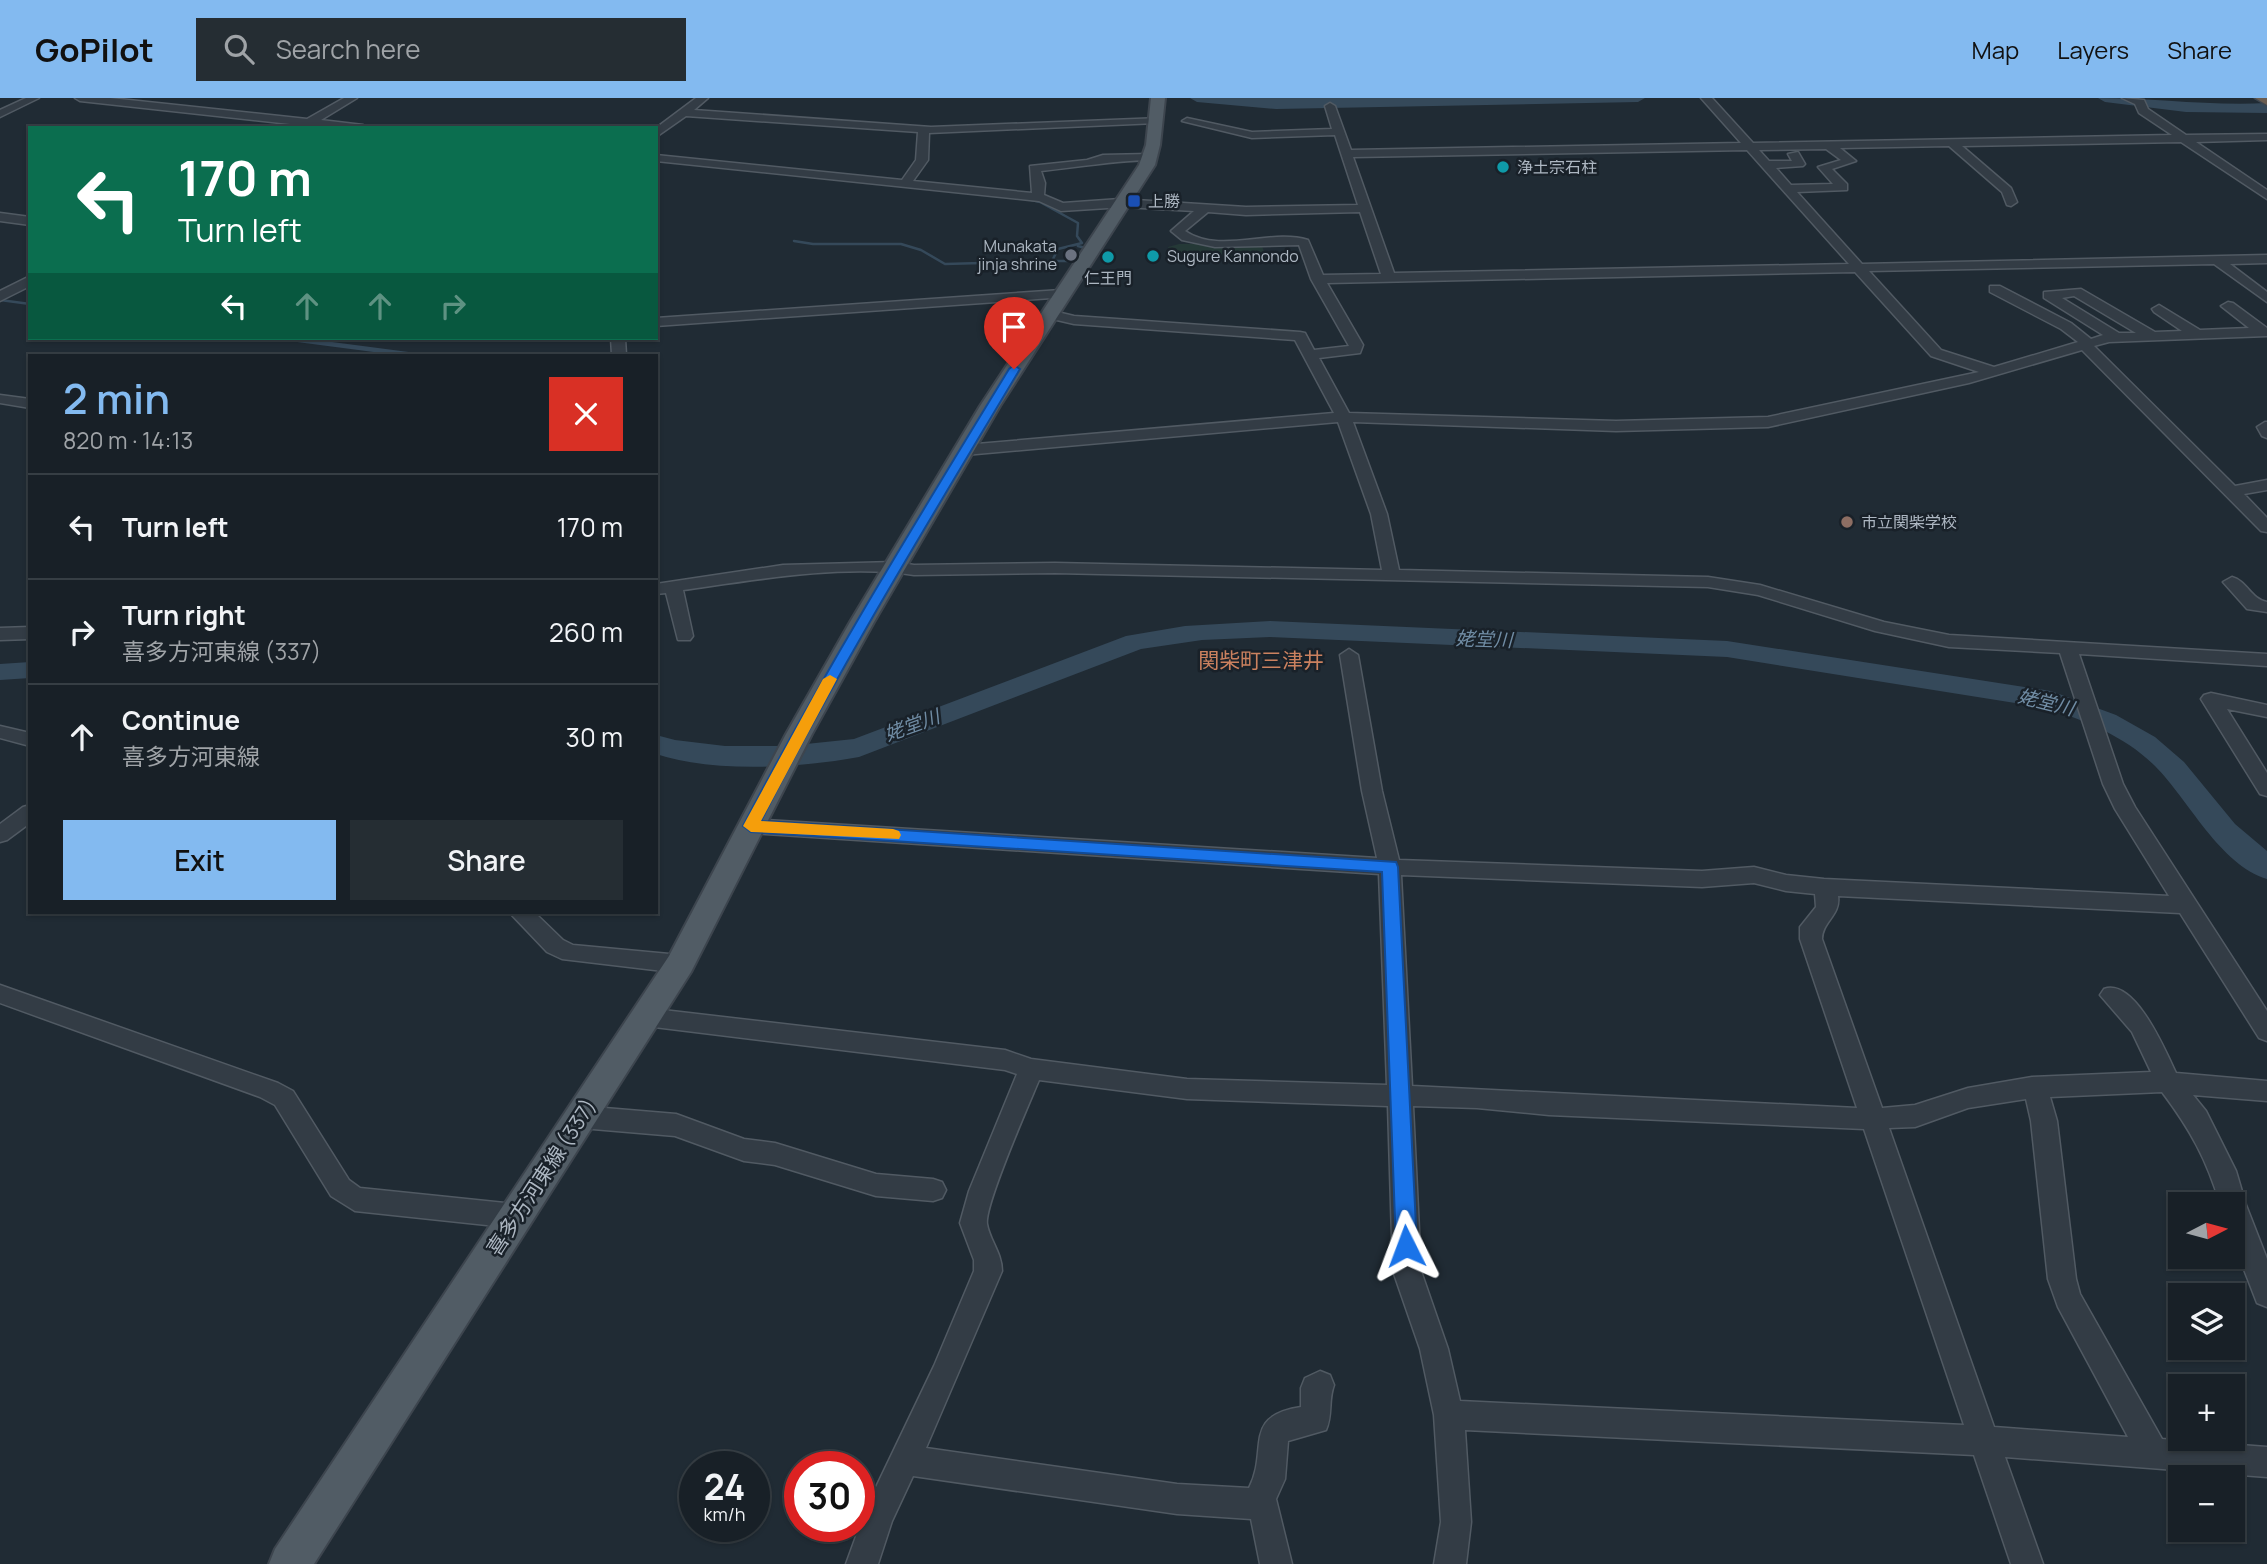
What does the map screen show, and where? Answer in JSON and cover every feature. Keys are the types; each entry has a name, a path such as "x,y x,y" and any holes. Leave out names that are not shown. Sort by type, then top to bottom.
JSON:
{"main road":[{"path":"1150,157 1158,98"},
{"name":"喜多方河東線 (337)","path":"290,1564 680,964 799,734 895,567 1061,294 1150,157"}],"street":[{"path":"0,114 34,98"},
{"path":"80,98 324,126"},
{"path":"305,125 352,98"},
{"path":"658,132 703,98"},
{"path":"1706,98 1936,353 1995,372"},
{"path":"2127,98 2140,102 2143,111 2267,195"},
{"path":"693,106 739,107"},
{"path":"1330,106 1390,277"},
{"path":"683,113 924,130 1157,120"},
{"path":"1187,121 1252,135 1337,132"},
{"path":"906,183 922,160 924,130"},
{"path":"1345,154 2267,137"},
{"path":"1951,142 2007,191 2011,202"},
{"path":"1788,190 1843,187 1824,167 1850,161 1828,145"},
{"path":"1766,165 1799,164 1794,154"},
{"path":"1038,197 1039,183 1034,168 1088,163 1103,158 1150,157"},
{"path":"658,158 1038,197 1061,207 1119,204 1246,211 1366,208"},
{"path":"1204,209 1177,231 1179,234 1197,243 1300,240 1304,243 1318,279 1356,347 1346,353 1311,354"},
{"path":"0,217 28,221"},
{"path":"1318,279 2267,259"},
{"path":"2217,260 2267,298"},
{"path":"0,297 28,281"},
{"path":"1995,289 2066,326 2087,344 2267,527"},
{"path":"2115,337 2049,295 2076,292 2152,336"},
{"path":"658,322 1061,294"},
{"path":"2228,306 2265,332"},
{"path":"2159,309 2196,334"},
{"path":"1049,314 1074,320 1295,335 1305,340 1344,417 1379,514 1391,574"},
{"path":"965,450 1344,417 1616,426 1768,422 1995,372 2115,337 2265,332"},
{"path":"0,400 28,404"},
{"path":"2267,427 2264,427 2267,433"},
{"path":"2231,492 2267,485"},
{"path":"684,636 664,588 783,570 895,567 914,570 1055,568 1728,584 1760,590 1881,627 1932,639 1977,644 2267,660"},
{"path":"2232,582 2253,605 2267,607"},
{"path":"0,634 28,633"},
{"path":"2067,648 2113,784 2125,809 2267,1031"},
{"path":"1349,655 1372,790 1390,867 1408,1271 1434,1349 1449,1415 1456,1522 1450,1564"},
{"path":"2267,711 2211,699 2267,789"},
{"path":"0,732 28,739"},
{"path":"0,835 28,814"},
{"path":"751,826 1390,867 1702,879 1754,875 1786,883 1824,887 2186,905"},
{"path":"1824,887 1829,900 1828,909 1811,927 1810,934 2026,1564"},
{"path":"522,914 555,946 570,953 680,964"},
{"path":"0,993 269,1090 284,1098 340,1188 355,1199 515,1216"},
{"path":"2112,995 2141,1026 2169,1083 2207,1138 2223,1171 2229,1192"},
{"path":"646,1017 1005,1060 1031,1069 1187,1089 1399,1096 1872,1119 1915,1116 1968,1098 2032,1087 2169,1083 2267,1091"},
{"path":"862,1564 878,1517 988,1271 988,1260 973,1223 982,1191 1031,1069"},
{"path":"2032,1087 2040,1101 2044,1121 2062,1279 2067,1298 2154,1454"},
{"path":"581,1116 676,1125 744,1150 783,1157 876,1185 933,1190"},
{"path":"2245,1236 2267,1294"},
{"path":"1257,1504 1270,1479 1274,1433 1287,1424 1316,1420 1314,1395 1315,1388 1320,1385"},
{"path":"1449,1415 1985,1441 2267,1462"},
{"path":"905,1460 1177,1499 1257,1504 1264,1508 1276,1564"}],"green space":[{"path":"1261,243 1268,263 1230,257 1190,258 1170,252 1168,247 1179,244"}],"waterway":[{"path":"1197,98 1276,104 1638,98"},
{"path":"2105,98 2186,108 2267,108"},
{"path":"1027,199 1040,202 1078,223 1077,236 1082,243 1058,249 1052,261"},
{"path":"794,241 813,244 901,244 921,250 945,264 1052,261"},
{"path":"1078,246 1085,248 1083,252"},
{"path":"1052,261 1080,261"},
{"path":"0,300 28,304"},
{"path":"299,340 406,354"},
{"name":"姥堂川","path":"658,745 696,753 756,756 816,754 859,748 1135,642 1202,632 1270,629 1727,649 2051,700 2093,715 2133,735 2157,752 2174,769 2224,832 2267,868"},
{"name":"姥堂川","path":"0,672 28,670"}],"slow traffic":[{"path":"830,679 751,826 893,835"}],"place":[{"name":"浄土宗石柱","path":"1503,167"},
{"name":"上勝","path":"1134,201"},
{"name":"Munakata jinja shrine","path":"1071,255"},
{"name":"Sugure Kannondo","path":"1153,256"},
{"name":"仁王門","path":"1108,257"},
{"name":"市立関柴学校","path":"1847,522"}],"district":[{"name":"関柴町三津井","path":"1261,660"}],"route":[{"path":"1014,369 862,622 751,826 1390,867 1406,1246"}]}
